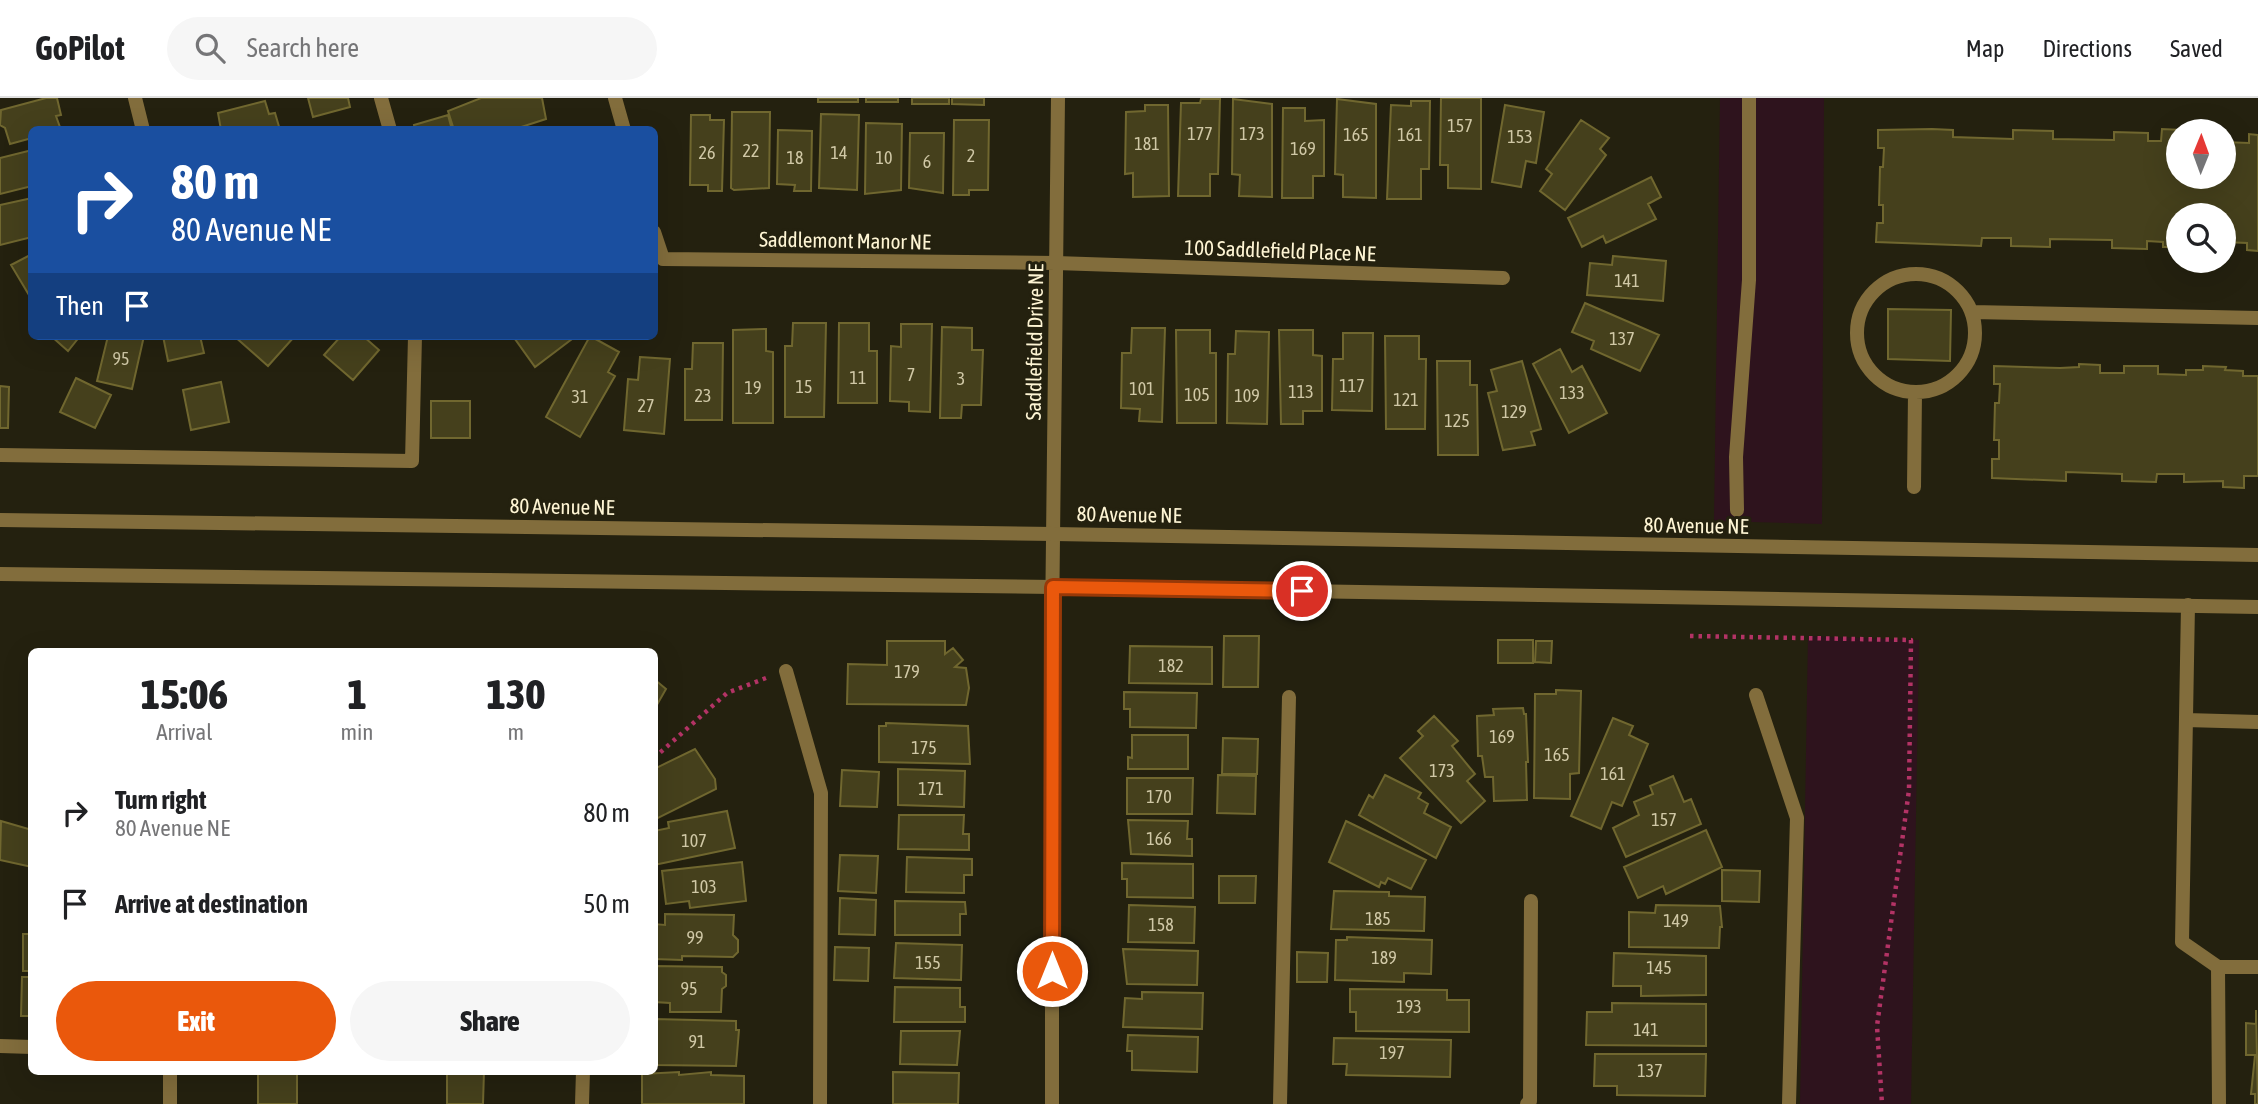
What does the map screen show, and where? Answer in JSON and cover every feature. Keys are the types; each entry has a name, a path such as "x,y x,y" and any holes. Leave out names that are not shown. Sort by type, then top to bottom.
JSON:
{"street":[{"path":"135,98 142,126"},
{"path":"381,98 389,126"},
{"path":"615,98 623,126"},
{"name":"Saddlefield Drive NE","path":"1052,1104 1058,98"},
{"path":"1737,510 1736,457 1749,280 1749,98"},
{"name":"Saddlemont Manor NE","path":"658,244 663,259 1056,263"},
{"name":"100 Saddlefield Place NE","path":"1056,263 1503,278"},
{"path":"1912,273 1931,275 1948,283 1963,295 1972,312 1976,330 1974,348 1966,365 1954,379 1938,389 1915,392 1884,384 1870,372 1860,356 1856,337 1858,319 1865,301 1878,287 1894,277 1912,273"},
{"path":"1972,312 2258,317"},
{"path":"0,455 412,461 415,340"},
{"path":"1914,487 1915,392"},
{"name":"80 Avenue NE","path":"0,520 1054,534 2258,555"},
{"path":"0,574 1053,587 2258,607"},
{"path":"2188,605 2182,942 2218,967 2258,967"},
{"path":"786,671 821,793 820,1104"},
{"path":"1756,695 1797,818 1789,1104"},
{"path":"1280,1104 1289,697"},
{"path":"2186,720 2258,722"},
{"path":"1527,1104 1530,1101 1531,901"},
{"path":"2218,967 2219,1104"},
{"path":"0,1046 28,1046"},
{"path":"170,1075 170,1104"},
{"path":"582,1104 583,1075"}],"path":[{"path":"1690,636 1911,640 1909,790 1877,1026 1882,1104"},
{"path":"658,754 727,693 786,671"}],"shaded area":[{"path":"1720,98 1824,98 1822,524 1714,521"},
{"path":"1808,636 1919,640 1911,1104 1800,1104"}],"building":[{"path":"46,98 57,98 61,115 56,116 60,126 28,126 28,139 10,144 5,128 0,125 1,110"},
{"path":"308,98 348,98 350,107 313,117"},
{"path":"481,98 542,98 546,119 524,126 453,126 448,111"},
{"path":"818,98 858,98 858,102 818,102"},
{"path":"866,98 898,98 898,102 866,102"},
{"path":"912,98 949,98 949,104 912,104"},
{"path":"952,98 984,98 984,105 952,104"},
{"path":"1441,98 1481,98 1481,189 1448,188 1448,165 1440,165"},
{"path":"1201,99 1220,99 1218,174 1210,174 1210,196 1178,196 1181,103 1200,103"},
{"path":"1233,99 1272,104 1272,197 1239,196 1240,175 1232,174"},
{"path":"1337,99 1376,104 1376,198 1343,197 1343,175 1335,174"},
{"path":"265,101 269,114 275,113 279,126 220,126 218,113"},
{"path":"1411,101 1430,101 1429,169 1421,169 1421,199 1387,199 1391,105 1411,106"},
{"path":"1145,105 1168,105 1169,196 1133,197 1133,173 1125,174 1126,112 1145,111"},
{"path":"1505,105 1544,112 1536,163 1526,161 1521,187 1492,182"},
{"path":"1283,108 1305,108 1305,121 1324,120 1324,176 1313,176 1313,198 1282,198"},
{"path":"732,112 770,112 769,188 731,188"},
{"path":"821,114 859,115 857,190 819,188"},
{"path":"448,115 451,126 414,126"},
{"path":"691,115 710,115 710,120 724,120 722,191 708,191 708,185 690,185"},
{"path":"954,120 989,120 988,190 969,190 969,195 953,195"},
{"path":"1581,120 1609,138 1600,149 1606,155 1565,210 1540,191 1552,174 1546,169"},
{"path":"866,123 902,124 901,190 865,194"},
{"path":"2162,129 2166,129 2166,189 2236,189 2236,142 2249,143 2249,134 2258,135 2258,251 2247,250 2247,243 2236,243 2236,203 2166,203 2166,247 2163,247 2163,242 2147,241 2147,249 2112,248 2112,240 2050,239 2050,247 2011,246 2011,238 1982,238 1981,246 1876,242 1877,223 1883,223 1883,205 1879,205 1880,167 1883,167 1884,148 1878,148 1878,130 1953,130 1953,137 2013,139 2013,130 2053,131 2053,139 2114,140 2114,132 2148,133 2148,141 2161,141"},
{"path":"778,130 812,131 811,191 794,191 795,185 777,184"},
{"path":"910,133 944,133 943,193 909,188"},
{"path":"28,151 28,187 0,194 0,158"},
{"path":"1651,177 1661,197 1648,204 1656,219 1606,243 1603,236 1582,247 1568,218"},
{"path":"28,199 28,238 0,245 0,205"},
{"path":"28,256 28,293 11,265"},
{"path":"1613,256 1666,261 1663,301 1587,295 1590,263 1612,265"},
{"path":"1585,303 1659,335 1640,371 1591,349 1594,341 1572,332"},
{"path":"1888,309 1951,310 1950,361 1888,359"},
{"path":"793,323 826,323 824,417 785,417 785,346 792,346"},
{"path":"839,323 869,323 869,351 877,351 877,403 838,403"},
{"path":"901,324 932,324 930,412 909,411 909,402 890,401 891,346 901,347"},
{"path":"942,327 972,328 972,350 983,350 981,405 962,405 961,418 940,418"},
{"path":"1132,328 1165,328 1162,422 1139,421 1140,409 1121,408 1122,353 1131,353"},
{"path":"766,329 766,351 773,352 773,423 733,423 733,330"},
{"path":"1176,330 1210,330 1210,353 1216,353 1216,423 1177,423"},
{"path":"1279,330 1313,330 1313,355 1322,356 1322,411 1303,411 1303,424 1281,424"},
{"path":"1236,331 1269,332 1267,424 1227,423 1228,354 1235,354"},
{"path":"1343,333 1373,333 1372,411 1332,410 1333,359 1343,359"},
{"path":"1385,336 1419,336 1419,359 1426,359 1425,429 1386,429"},
{"path":"56,340 77,340 68,351"},
{"path":"107,340 143,340 132,389 97,381"},
{"path":"164,340 201,340 204,353 168,361"},
{"path":"239,340 291,340 268,366"},
{"path":"337,340 368,340 379,350 353,380 324,355"},
{"path":"516,340 571,340 535,367"},
{"path":"588,340 597,340 619,352 608,372 615,376 580,437 546,417"},
{"path":"693,343 723,343 722,420 685,420 685,369 692,369"},
{"path":"1560,349 1572,372 1582,366 1607,413 1569,433 1533,364"},
{"path":"640,357 670,359 664,434 624,430 628,379 638,380"},
{"path":"1437,361 1470,361 1470,385 1477,385 1478,455 1438,455"},
{"path":"1522,361 1541,429 1531,432 1535,445 1503,450 1488,393 1497,391 1491,370"},
{"path":"2079,364 2100,365 2100,373 2124,373 2124,366 2158,366 2158,374 2186,375 2186,370 2203,370 2203,366 2226,367 2225,370 2243,371 2243,376 2258,376 2258,476 2244,476 2244,488 2223,487 2223,481 2184,482 2184,474 2157,474 2156,482 2122,481 2122,474 2066,472 2066,481 1992,478 1992,459 1999,459 1999,440 1994,440 1995,403 1999,403 2000,384 1994,384 1994,366 2060,368 2079,367"},
{"path":"76,378 111,395 95,428 60,412"},
{"path":"221,382 229,422 191,430 183,390"},
{"path":"0,386 9,387 8,428 0,428"},
{"path":"431,401 470,401 470,438 431,438"},
{"path":"1224,636 1259,636 1258,687 1223,687"},
{"path":"1498,640 1533,640 1533,663 1498,663"},
{"path":"887,641 945,641 945,654 953,648 963,660 955,667 966,668 969,688 966,705 847,704 848,664 887,665"},
{"path":"1536,641 1552,641 1551,663 1535,662"},
{"path":"1130,646 1212,647 1212,684 1129,683"},
{"path":"658,682 666,689 658,703"},
{"path":"1556,690 1581,691 1579,773 1570,774 1570,799 1534,798 1535,694 1556,694"},
{"path":"1124,692 1197,693 1196,728 1130,727 1130,709 1124,709"},
{"path":"1523,708 1526,714 1527,800 1494,801 1493,777 1485,777 1482,756 1478,756 1477,716 1494,715 1493,709"},
{"path":"1434,716 1458,741 1452,746 1475,774 1467,781 1485,801 1461,823 1400,758 1423,736 1418,731"},
{"path":"1613,718 1633,726 1629,735 1648,744 1622,806 1612,802 1601,829 1571,816"},
{"path":"886,723 968,726 970,764 879,762 879,726 886,726"},
{"path":"1132,735 1188,735 1188,769 1128,769 1128,757 1132,758"},
{"path":"1223,738 1258,739 1257,774 1222,774"},
{"path":"695,749 715,779 716,789 658,818 658,767"},
{"path":"898,769 965,771 964,807 898,805"},
{"path":"842,770 879,772 877,807 840,806"},
{"path":"1218,775 1256,776 1255,814 1217,813"},
{"path":"1385,775 1421,793 1418,798 1428,804 1424,813 1451,827 1436,858 1359,815 1369,795 1373,798"},
{"path":"1673,776 1684,802 1691,799 1701,824 1626,857 1613,828 1639,815 1634,802 1653,794 1650,786"},
{"path":"1127,778 1193,778 1192,814 1127,814"},
{"path":"727,811 735,848 658,864 658,830 669,828 668,822"},
{"path":"899,815 964,815 963,834 969,834 969,850 898,849"},
{"path":"1128,820 1188,821 1187,839 1192,839 1192,856 1131,854"},
{"path":"1,821 28,829 28,866 0,860"},
{"path":"1346,821 1426,860 1411,889 1388,878 1385,884 1381,882 1379,887 1329,862"},
{"path":"1706,830 1722,867 1666,894 1663,886 1638,898 1624,867"},
{"path":"840,855 878,856 876,893 838,891"},
{"path":"907,857 972,859 972,875 964,875 964,893 906,892"},
{"path":"742,862 746,901 690,908 689,901 666,904 662,871"},
{"path":"1122,863 1193,864 1193,898 1127,897 1127,879 1122,879"},
{"path":"1722,870 1760,871 1759,902 1722,901"},
{"path":"1219,876 1256,876 1255,903 1219,903"},
{"path":"1334,891 1389,892 1389,896 1425,897 1424,931 1331,929"},
{"path":"840,898 876,900 875,935 839,934"},
{"path":"895,901 965,902 966,914 960,914 960,935 895,935"},
{"path":"1129,905 1195,907 1194,943 1128,942"},
{"path":"1656,905 1720,906 1722,927 1719,948 1629,947 1629,912 1655,913"},
{"path":"665,914 734,915 733,935 738,940 738,952 733,957 682,956 682,960 658,959 658,924 665,925"},
{"path":"23,934 28,934 28,971 23,971"},
{"path":"1347,937 1432,940 1431,974 1404,973 1404,982 1335,980 1336,940 1347,940"},
{"path":"896,943 962,945 961,980 894,978"},
{"path":"835,947 869,948 868,981 834,980"},
{"path":"1123,949 1198,951 1197,985 1127,984"},
{"path":"1297,952 1328,953 1327,982 1297,982"},
{"path":"1614,953 1706,956 1706,995 1641,996 1641,986 1613,986"},
{"path":"658,966 722,967 722,972 726,975 726,986 722,989 721,1012 670,1012 670,1003 658,1002"},
{"path":"22,977 28,977 28,1016 21,1016"},
{"path":"895,987 960,988 960,1007 965,1007 965,1022 894,1022"},
{"path":"1350,989 1447,990 1447,1000 1469,1000 1469,1032 1356,1031 1356,1012 1350,1012"},
{"path":"1142,992 1203,993 1202,1029 1123,1027 1125,998 1142,999"},
{"path":"1612,1003 1706,1004 1706,1046 1586,1045 1587,1012 1612,1012"},
{"path":"2256,1010 2258,1104 2255,1104 2255,1094 2251,1094 2255,1055 2246,1055 2246,1023 2256,1024"},
{"path":"658,1019 736,1021 736,1030 739,1030 736,1066 658,1065"},
{"path":"901,1031 960,1031 957,1065 900,1064"},
{"path":"1128,1035 1198,1037 1197,1072 1132,1070 1132,1051 1127,1051"},
{"path":"1334,1038 1451,1040 1450,1077 1346,1075 1347,1064 1333,1064"},
{"path":"1595,1054 1706,1054 1705,1096 1617,1095 1617,1086 1594,1086"},
{"path":"679,1072 679,1075 711,1072 711,1075 744,1076 744,1104 642,1104 642,1075"},
{"path":"893,1072 959,1073 958,1104 893,1104"},
{"path":"258,1075 297,1075 297,1104 258,1104"},
{"path":"447,1075 484,1075 483,1104 447,1104"}],"route":[{"path":"1052,971 1053,587 1302,591"}]}
